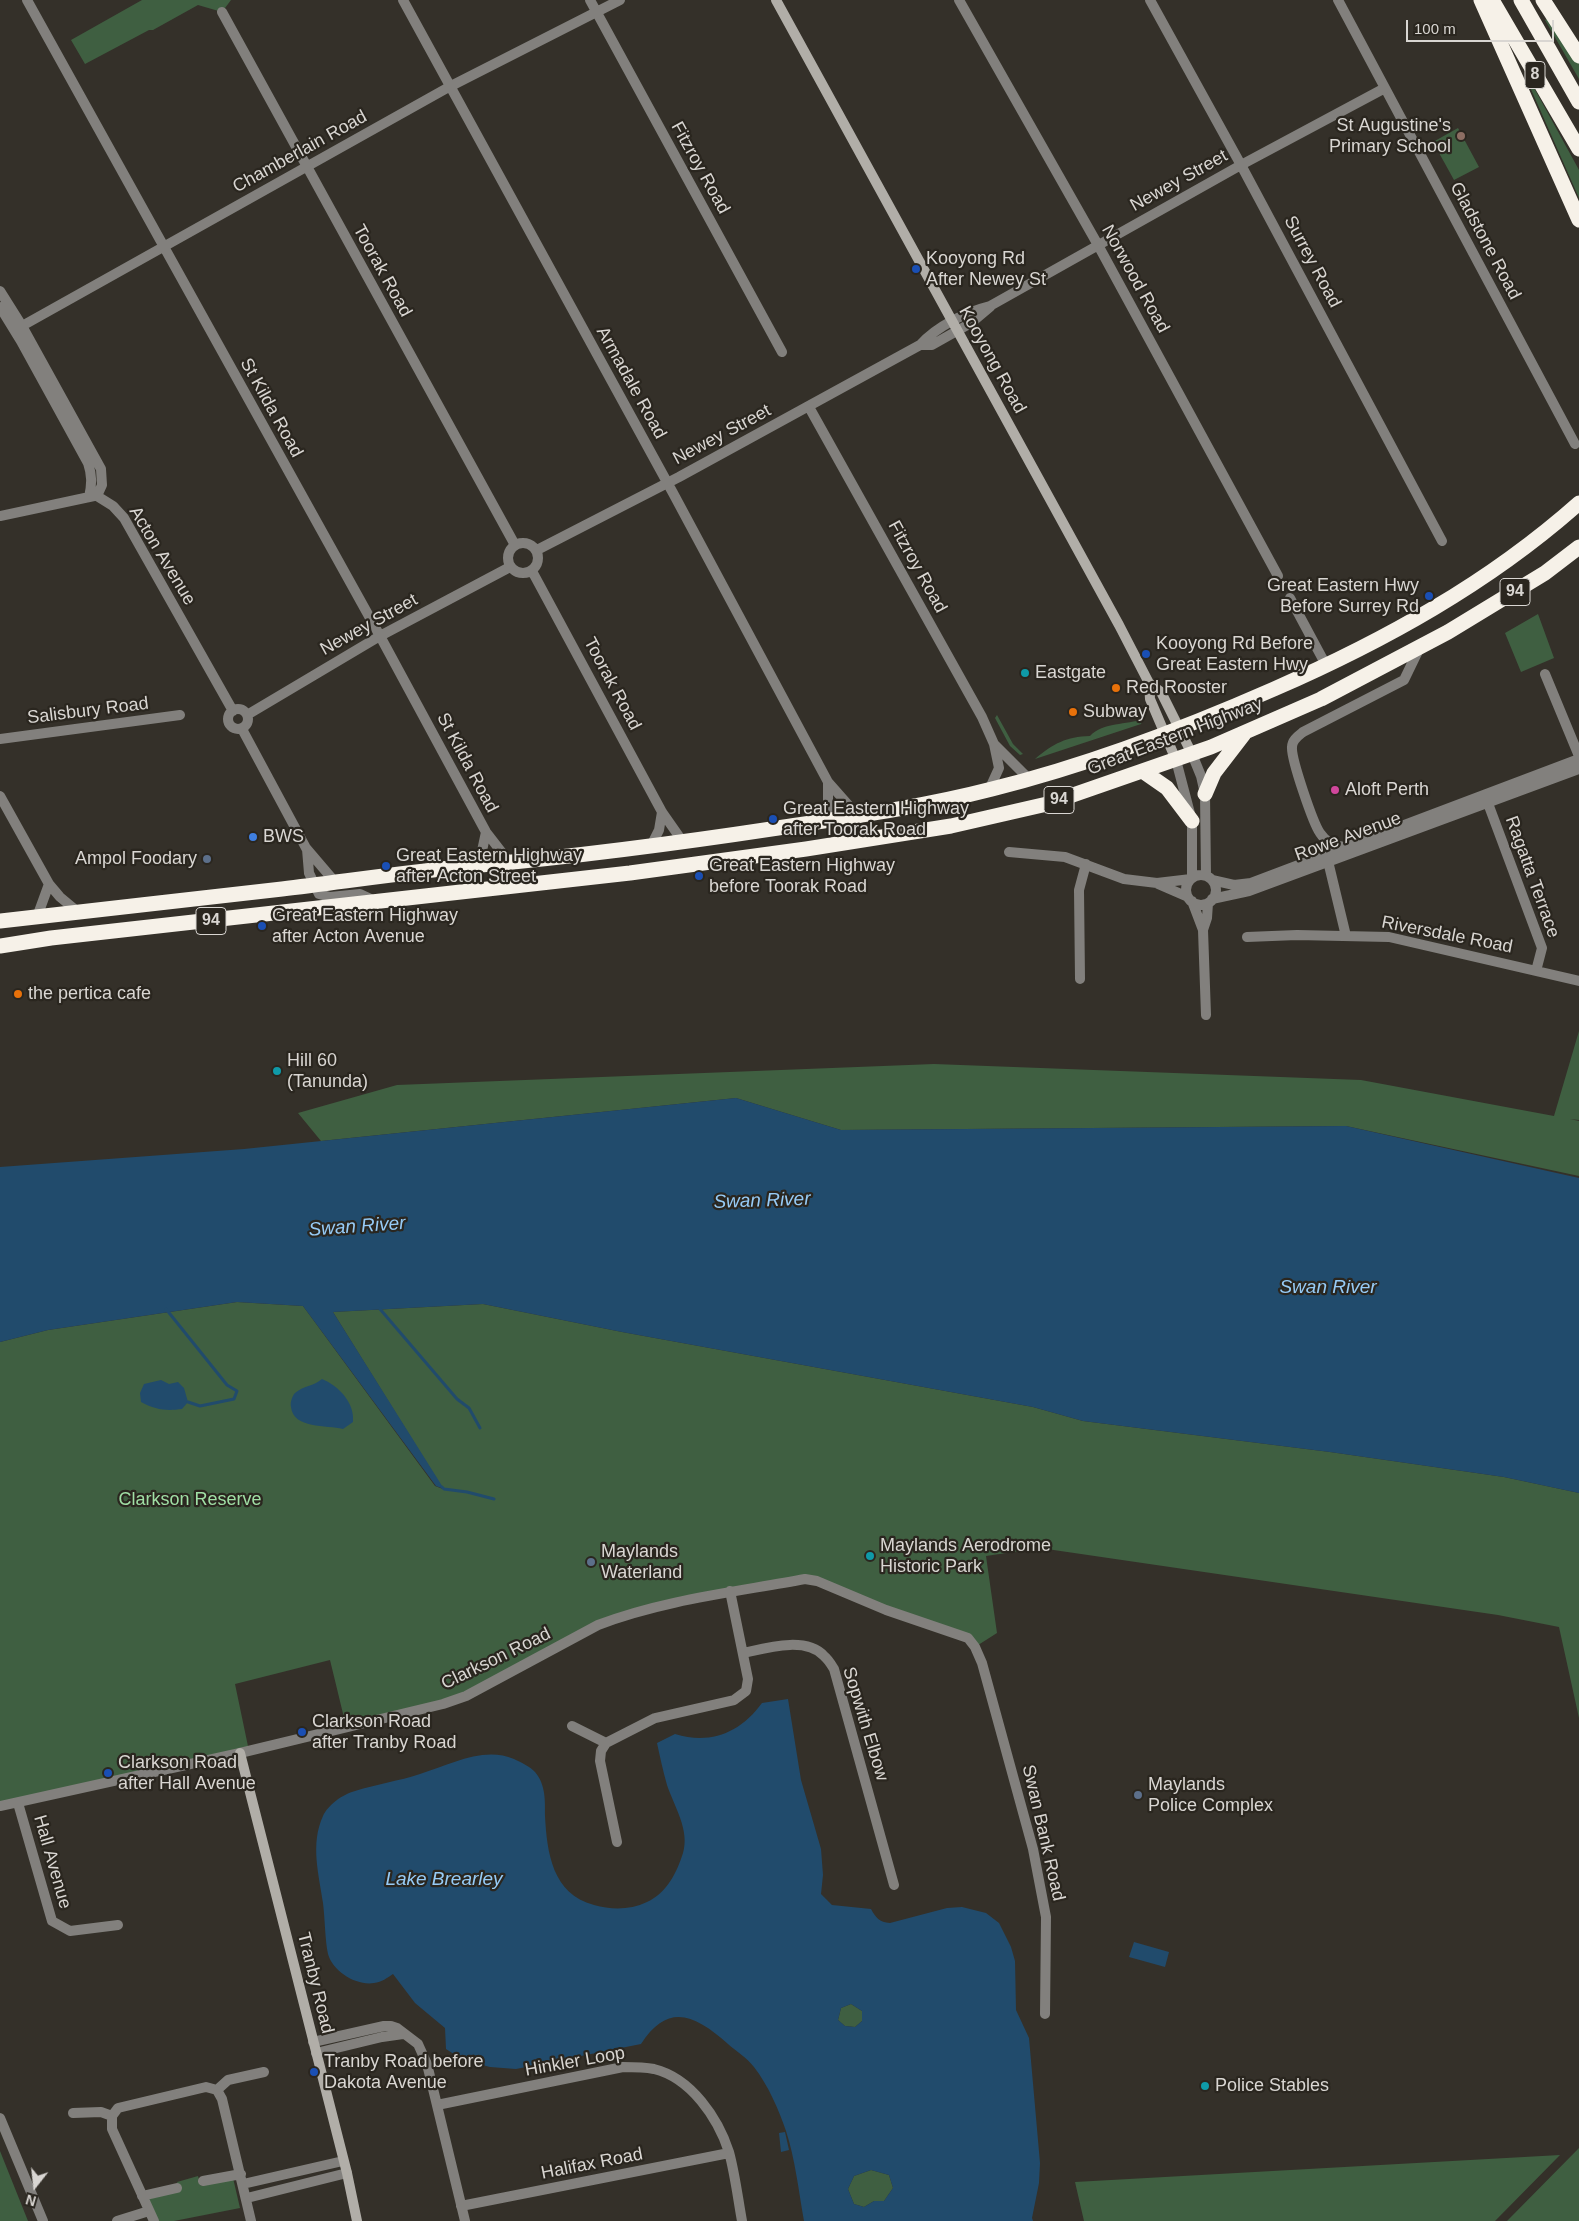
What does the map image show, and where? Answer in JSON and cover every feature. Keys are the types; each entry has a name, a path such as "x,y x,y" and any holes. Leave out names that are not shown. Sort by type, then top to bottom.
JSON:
{"highway":[{"path":"1481,0 1579,220"},
{"name":"8","path":"1492,0 1579,149"},
{"name":"8","path":"1521,0 1579,102"},
{"path":"1543,0 1579,56"},
{"name":"Great Eastern Highway","path":"0,921 683,842 913,807 989,790 1030,779 1181,729 1327,666 1389,635 1463,591 1512,558 1550,529 1579,503"},
{"name":"Great Eastern Highway","path":"0,946 51,938 630,873 806,849 950,826 1047,804 1192,754 1245,733 1321,698 1420,647 1545,573 1579,547"},
{"path":"1204,794 1214,773 1245,733"},
{"path":"1144,772 1167,788 1192,821"}],"street":[{"name":"St Kilda Road","path":"27,0 380,636 486,832 510,863"},
{"name":"Armadale Road","path":"403,0 449,87 668,483 828,782 858,816"},
{"name":"Fitzroy Road","path":"590,0 782,352"},
{"name":"Chamberlain Road","path":"22,326 449,87 620,0"},
{"name":"Kooyong Road","path":"776,0 956,326 1149,683 1161,692 1192,754"},
{"name":"Norwood Road","path":"959,0 1098,245 1278,576"},
{"name":"Surrey Road","path":"1150,0 1241,165 1442,541"},
{"name":"Gladstone Road","path":"1338,0 1575,444"},
{"name":"Toorak Road","path":"222,12 515,545"},
{"name":"Newey Street","path":"536,550 668,483 809,407 920,345 927,337 956,326 975,310 990,306 1241,165 1386,88"},
{"path":"0,291 2,305 88,463 92,479 93,496"},
{"path":"0,516 93,496 102,485 100,469 22,326 2,305"},
{"name":"Fitzroy Road","path":"809,407 982,717 994,744 999,768 989,790"},
{"name":"Acton Avenue","path":"93,496 113,506 124,518 233,711"},
{"path":"521,543 530,544 539,556 538,564 527,574 518,573 510,567 508,560 509,551 515,545 521,543"},
{"name":"Newey Street","path":"247,715 380,636 510,567"},
{"name":"Toorak Road","path":"532,571 662,812 683,842"},
{"path":"1290,598 1327,666"},
{"path":"1344,848 1328,842 1319,832 1295,765 1292,748 1294,740 1303,732 1404,680 1420,647"},
{"path":"1545,674 1579,758"},
{"name":"Kooyong Road","path":"1149,683 1150,699 1176,760"},
{"path":"241,710 247,715 247,723 242,729 230,726 229,715 233,711 241,710"},
{"name":"Salisbury Road","path":"0,739 180,715"},
{"path":"242,729 306,848 335,882"},
{"name":"Fitzroy Road","path":"994,744 1030,779"},
{"path":"1192,754 1201,776 1204,794 1209,878 1216,890 1210,901 1203,930 1206,1015"},
{"name":"Rowe Avenue","path":"1209,878 1234,885 1251,883 1327,858 1487,800 1579,758"},
{"path":"1176,760 1192,821 1192,878 1186,888 1203,930"},
{"name":"Rowe Avenue","path":"1210,901 1243,893 1327,858 1344,848 1579,769"},
{"name":"Armadale Road","path":"828,782 828,821"},
{"path":"0,796 49,884 60,897 78,912"},
{"name":"Ragatta Terrace","path":"1487,800 1542,948 1536,971"},
{"path":"651,846 659,830 662,812"},
{"name":"St Kilda Road","path":"479,865 486,832"},
{"path":"306,848 309,873 319,894 324,896 360,894 377,901"},
{"path":"1009,852 1058,856 1086,864 1124,879 1157,883 1192,878 1199,875 1209,878"},
{"path":"1327,858 1346,936"},
{"path":"1080,979 1079,890 1086,864"},
{"path":"1157,883 1199,904 1210,901"},
{"path":"37,917 49,884"},
{"name":"Riversdale Road","path":"1247,937 1388,937 1579,981"},
{"name":"Clarkson Road","path":"0,1806 240,1753 443,1704 466,1696 598,1625 620,1617 730,1591 805,1579 817,1581 886,1610 968,1638 975,1647 982,1663"},
{"path":"616,1842 600,1761 601,1751 606,1743 655,1718 734,1700 746,1691 748,1679 730,1591"},
{"name":"Sopwith Elbow","path":"743,1653 784,1645 802,1645 823,1654 834,1669 894,1885"},
{"name":"Swan Bank Road","path":"982,1663 1033,1850 1046,1917 1046,2014"},
{"path":"572,1726 606,1743"},
{"name":"Tranby Road","path":"240,1753 347,2173 357,2221"},
{"name":"Hall Avenue","path":"18,1803 52,1921 70,1931 118,1925"},
{"path":"313,2042 384,2026 397,2028 418,2044 423,2052 465,2221"},
{"path":"316,2054 382,2037 403,2034"},
{"name":"Hinkler Loop","path":"437,2105 623,2067 654,2069 678,2080 701,2100 718,2126 729,2153 742,2221"},
{"path":"217,2090 228,2080 264,2072"},
{"path":"117,2221 152,2216 112,2129 112,2116 118,2108 206,2087 217,2090 222,2099 251,2221"},
{"path":"73,2113 101,2112 112,2116"},
{"path":"0,2118 43,2221"},
{"name":"Halifax Road","path":"461,2206 729,2153"},
{"path":"203,2181 242,2179 343,2161"},
{"path":"246,2198 347,2173"},
{"path":"142,2196 177,2188"}],"green space":[{"path":"142,0 231,0 222,12 198,5 85,64 71,40"},
{"path":"1551,17 1579,60 1579,79 1545,20"},
{"path":"1533,86 1579,170 1579,198 1530,87"},
{"path":"1458,128 1479,167 1454,180 1433,142"},
{"path":"1538,614 1554,658 1521,672 1505,633"},
{"path":"997,715 1013,744 1023,754 1020,755 1010,746 995,718"},
{"path":"1143,719 1141,724 1035,759 1048,749 1067,739 1090,736 1095,731 1108,726"},
{"path":"1579,1031 1579,1120 1570,1119 1579,1121 1579,1176 1346,1126 841,1130 736,1098 321,1141 298,1113 397,1085 934,1064 1361,1080 1554,1116"},
{"name":"Clarkson Reserve","path":"237,1302 303,1306 435,1486 443,1489 333,1312 483,1304 622,1332 1033,1407 1083,1421 1330,1452 1504,1477 1579,1493 1579,1718 1559,1627 1498,1615 1040,1548 986,1556 997,1633 975,1647 968,1638 817,1579 621,1613 465,1695 346,1726 330,1660 235,1684 249,1751 0,1806 0,1342 48,1330"},
{"path":"851,2004 862,2011 862,2021 855,2027 845,2026 838,2020 841,2008"},
{"path":"1579,2148 1579,2221 1507,2221"},
{"path":"0,2151 28,2221 0,2221"},
{"path":"1560,2155 1495,2221 1084,2221 1075,2182"},
{"path":"871,2170 889,2175 893,2188 884,2201 874,2201 864,2207 854,2204 848,2189 854,2176"},
{"path":"198,2176 201,2186 233,2178 240,2208 174,2221 157,2221 148,2199 180,2190 177,2182"}],"water":[{"name":"Swan River","path":"736,1098 841,1130 1346,1126 1579,1178 1579,1493 1504,1477 1330,1452 1083,1421 1033,1407 622,1332 483,1304 333,1312 444,1489 436,1486 303,1306 237,1302 48,1330 0,1342 0,1167 244,1149"},
{"path":"322,1379 340,1391 349,1402 353,1422 343,1429 304,1423 293,1414 291,1404 294,1394"},
{"path":"161,1380 169,1384 178,1382 184,1388 188,1402 182,1409 161,1409 141,1402 140,1393 144,1384"},
{"name":"Lake Brearley","path":"788,1699 801,1780 821,1849 823,1875 821,1894 832,1905 871,1909 878,1919 890,1923 947,1908 962,1907 986,1913 999,1923 1011,1947 1015,1961 1016,2010 1029,2038 1040,2163 1033,2221 804,2221 789,2141 780,2115 768,2090 754,2067 705,2026 683,2017 672,2018 662,2022 651,2031 641,2044 516,2069 490,2067 463,2060 446,2049 445,2028 415,2003 393,1974 377,1982 360,1982 340,1972 331,1961 327,1948 316,1848 319,1827 323,1816 328,1808 341,1797 350,1792 412,1776 467,1758 490,1755 514,1759 533,1770 539,1777 545,1799 550,1857 554,1870 569,1892 594,1905 607,1908 634,1907 654,1898 666,1888 678,1867 685,1844 683,1827 667,1785 657,1743 675,1734 700,1738 723,1734 744,1722 762,1703","holes":["851,2004 862,2011 862,2021 855,2027 845,2026 838,2020 841,2008","871,2170 889,2175 893,2188 884,2201 874,2201 864,2207 854,2204 848,2189 854,2176"]},
{"path":"1134,1942 1169,1952 1165,1967 1129,1957"},
{"path":"785,2132 789,2150 781,2152 779,2133"}],"waterway":[{"path":"166,1309 227,1385 237,1391 234,1399 200,1406 188,1402"},
{"path":"380,1309 457,1399 469,1408 480,1428"},
{"path":"442,1487 494,1499"}],"place":[{"name":"St Augustine's Primary School","path":"1461,136"},
{"name":"Kooyong Rd After Newey St","path":"916,269"},
{"name":"Great Eastern Hwy Before Surrey Rd","path":"1429,596"},
{"name":"Kooyong Rd Before Great Eastern Hwy","path":"1146,654"},
{"name":"Eastgate","path":"1025,673"},
{"name":"Red Rooster","path":"1116,688"},
{"name":"Subway","path":"1073,712"},
{"name":"Aloft Perth","path":"1335,790"},
{"name":"Great Eastern Highway after Toorak Road","path":"773,819"},
{"name":"BWS","path":"253,837"},
{"name":"Ampol Foodary","path":"207,859"},
{"name":"Great Eastern Highway after Acton Street","path":"386,866"},
{"name":"Great Eastern Highway before Toorak Road","path":"699,876"},
{"name":"Great Eastern Highway after Acton Avenue","path":"262,926"},
{"name":"the pertica cafe","path":"18,994"},
{"name":"Hill 60 (Tanunda)","path":"277,1071"},
{"name":"Maylands Aerodrome Historic Park","path":"870,1556"},
{"name":"Maylands Waterland","path":"591,1562"},
{"name":"Clarkson Road after Tranby Road","path":"302,1732"},
{"name":"Clarkson Road after Hall Avenue","path":"108,1773"},
{"name":"Maylands Police Complex","path":"1138,1795"},
{"name":"Tranby Road before Dakota Avenue","path":"314,2072"},
{"name":"Police Stables","path":"1205,2086"}]}
